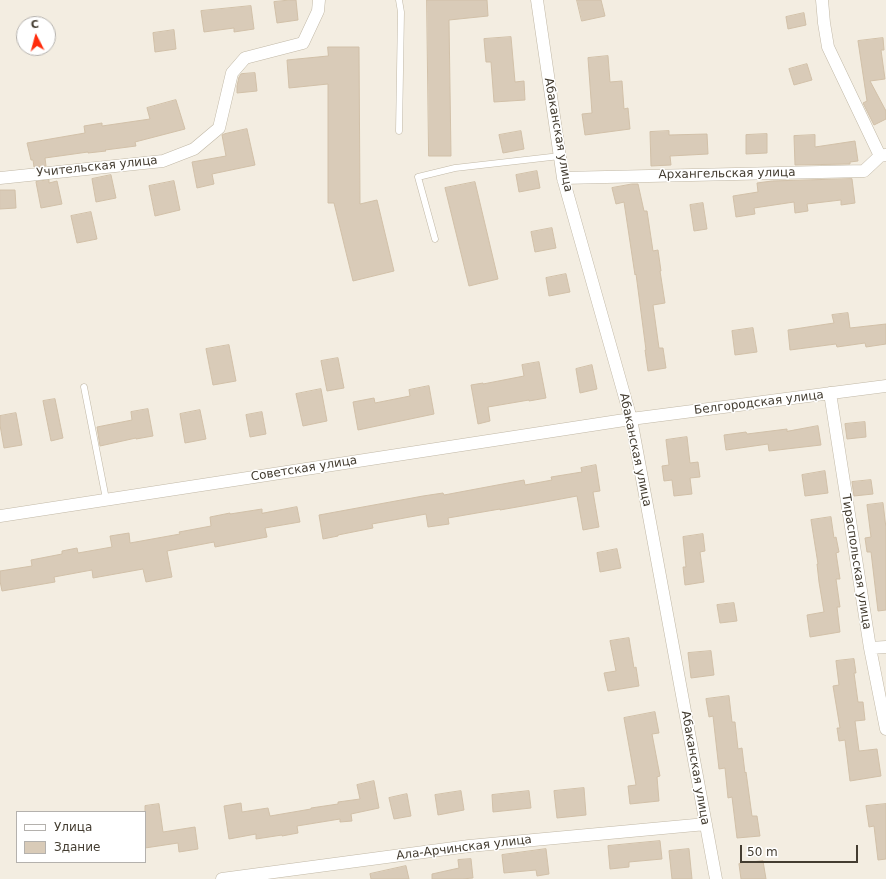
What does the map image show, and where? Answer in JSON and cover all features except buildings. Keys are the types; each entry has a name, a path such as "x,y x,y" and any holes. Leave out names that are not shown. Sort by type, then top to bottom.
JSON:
{"street":[{"name":"Учительская улица","path":"0,178 163,160 194,149 219,128 232,73 245,58 303,43 318,11 319,0"},
{"name":"Абаканская улица","path":"537,0 563,178 631,419 716,879"},
{"path":"822,0 828,47 883,156"},
{"name":"Архангельская улица","path":"563,178 864,171 883,156"},
{"name":"Белгородская улица","path":"608,422 886,386"},
{"name":"Тираспольская улица","path":"830,393 870,648 886,729"},
{"name":"Советская улица","path":"0,516 608,422"},
{"path":"870,648 886,647"},
{"name":"Ала-Арчинская улица","path":"222,879 469,846 706,824"}],"lane":[{"path":"399,0 401,12 399,131"},
{"path":"435,239 418,177 455,168 560,156"},
{"path":"84,387 106,499"}]}
